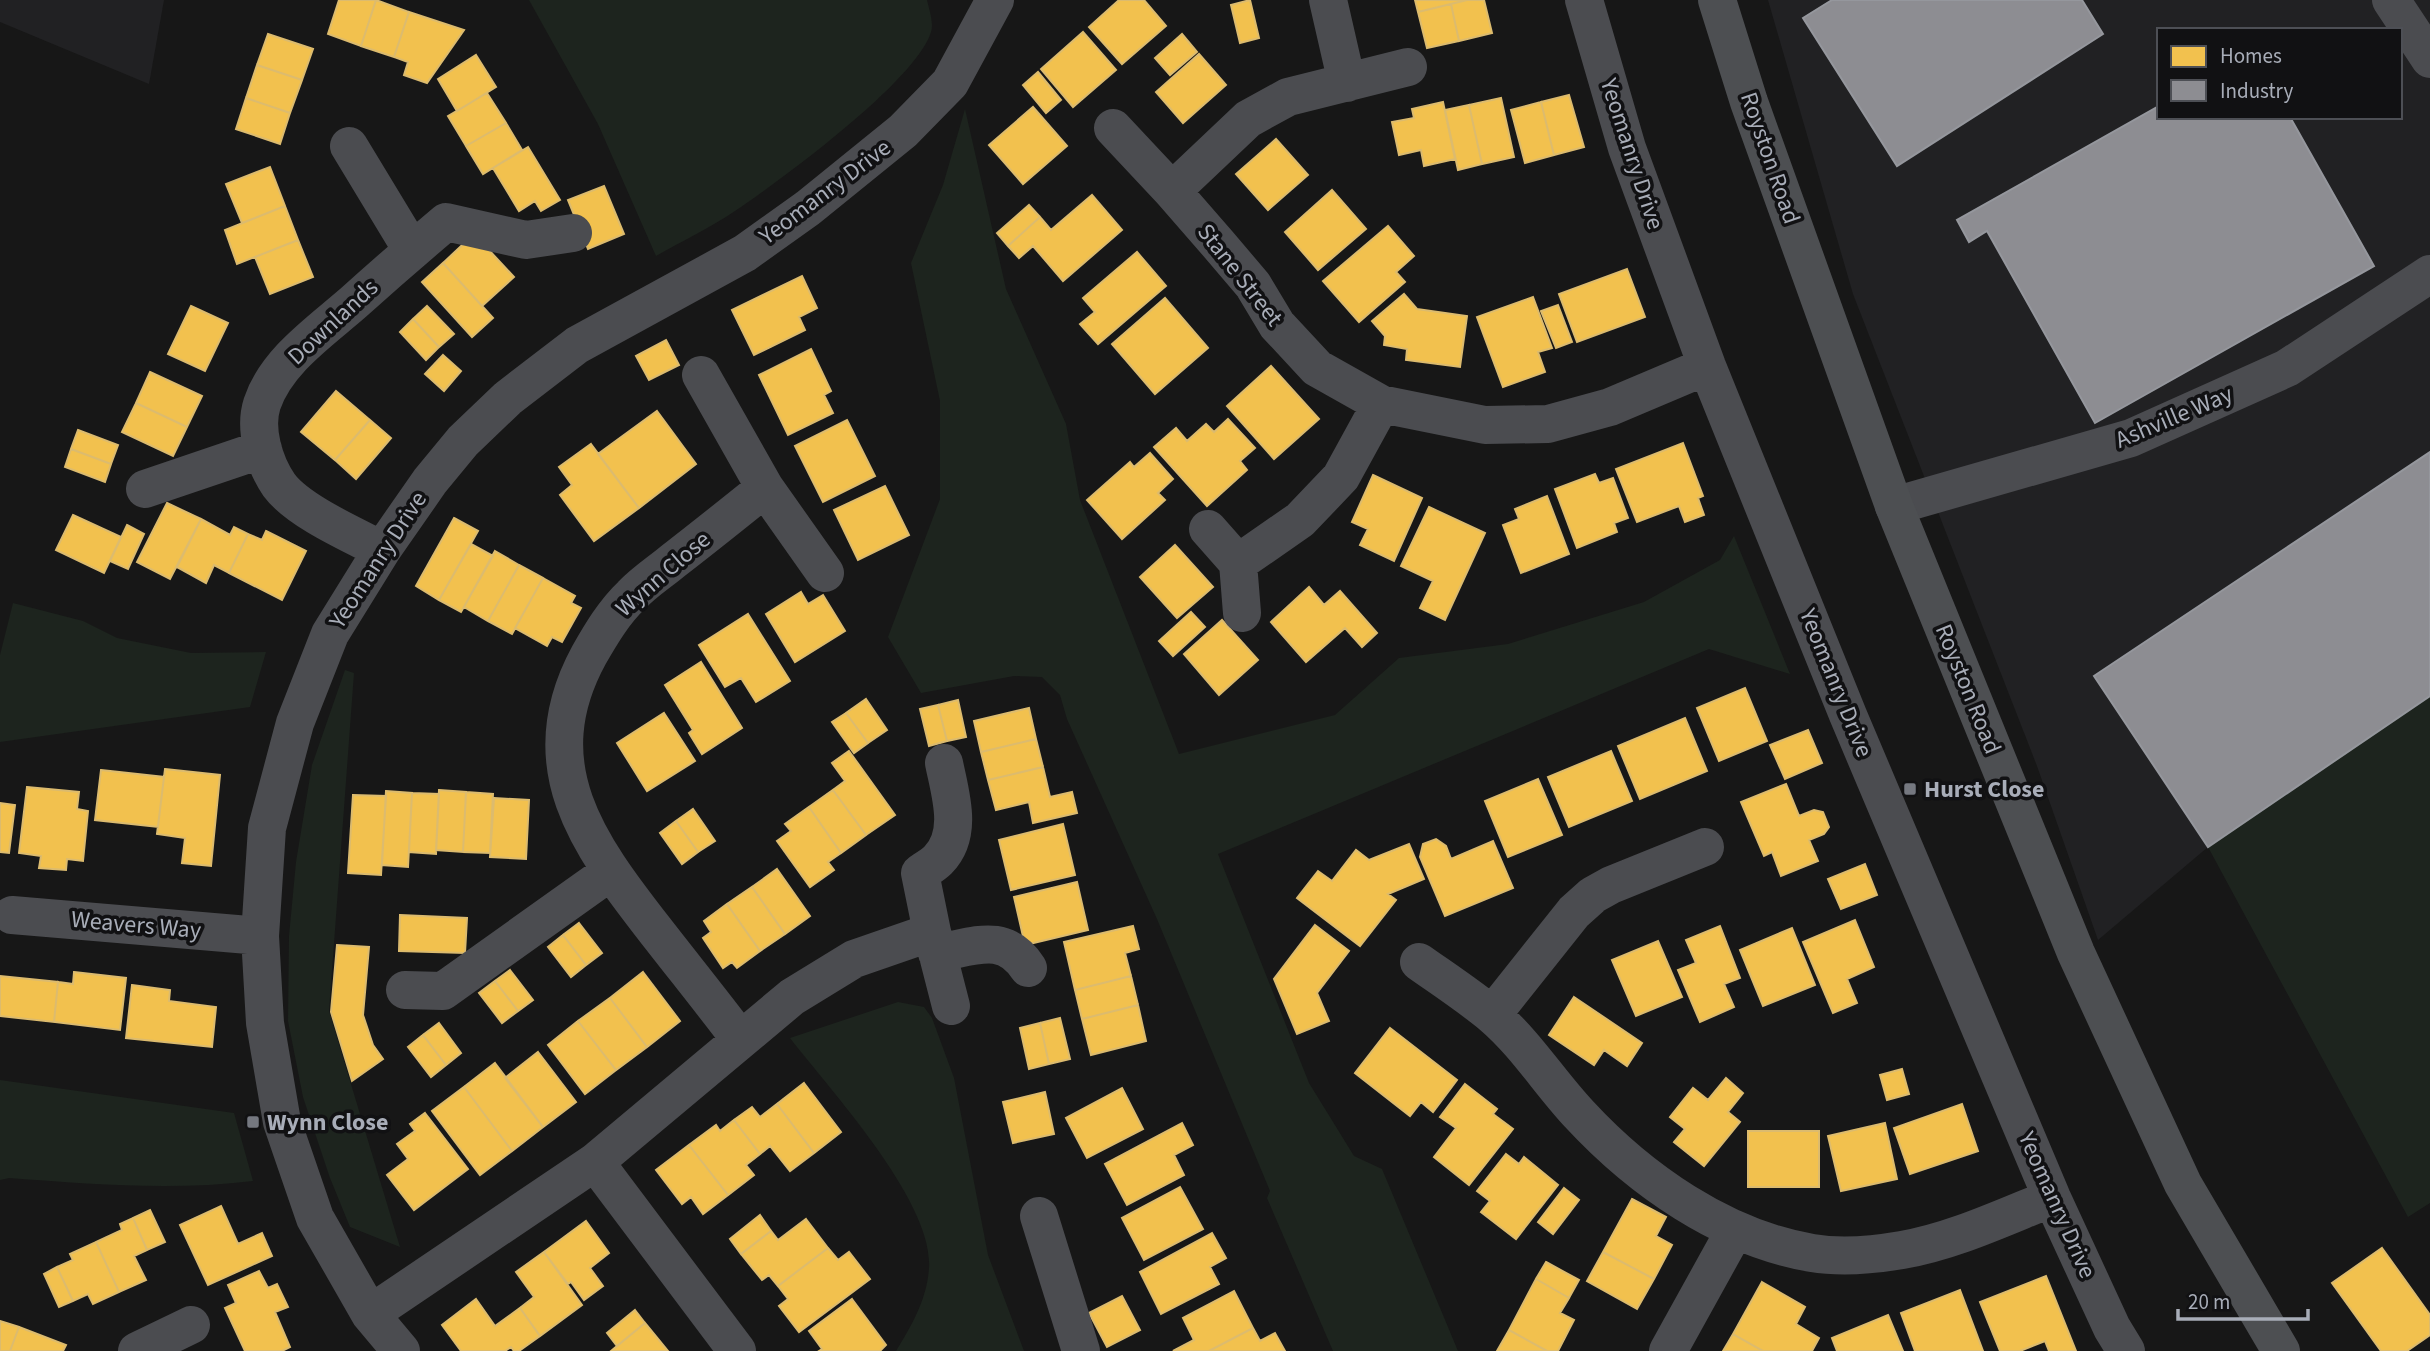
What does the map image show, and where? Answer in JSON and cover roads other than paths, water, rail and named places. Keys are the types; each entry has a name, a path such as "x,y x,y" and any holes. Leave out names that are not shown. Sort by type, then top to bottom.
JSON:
{"main road":[{"name":"Royston Road","path":"1717,0 1749,102 1894,506 2076,953 2183,1184 2281,1351"}],"street":[{"name":"Yeomanry Drive","path":"401,1351 370,1314 316,1218 282,1122 265,1023 260,936 267,828 295,723 330,634 429,481 463,441 508,398 577,345 745,253 808,208 903,131 950,82 995,0"},
{"path":"1328,0 1347,83"},
{"name":"Yeomanry Drive","path":"1584,0 1628,148 1707,366 1848,715 2052,1198 2112,1328 2126,1351"},
{"path":"2391,0 2430,59"},
{"path":"1172,191 1248,119 1288,97 1408,67"},
{"name":"Stane Street","path":"1113,128 1172,191 1253,285 1277,325 1317,368 1381,404 1485,425 1548,424 1610,407 1707,366"},
{"path":"349,146 412,250"},
{"name":"Downlands","path":"382,550 324,519 295,500 280,486 263,449 260,427 262,405 272,383 294,355 446,222 526,240 573,233"},
{"name":"Ashville Way","path":"1894,506 2131,438 2287,368 2430,274"},
{"path":"701,375 765,488 825,573"},
{"path":"1238,563 1300,520 1341,477 1381,404"},
{"path":"145,489 263,449"},
{"name":"Wynn Close","path":"740,1039 610,872 587,835 574,803 567,775 565,727 572,695 583,666 603,629 632,594 765,488"},
{"path":"1208,529 1238,563 1241,613"},
{"path":"944,763 954,815 953,834 939,859 920,873 934,943 951,1006"},
{"path":"1492,1015 1574,912 1593,895 1611,885 1705,847"},
{"path":"405,990 443,991 610,872"},
{"name":"Weavers Way","path":"12,915 260,936"},
{"path":"370,1314 595,1163 792,997 854,959 934,943 996,943 1019,954 1028,968"},
{"path":"1419,962 1492,1015 1532,1056 1578,1113 1612,1147 1669,1192 1735,1230 1778,1246 1803,1251 1861,1255 1905,1250 1932,1242 2052,1198"},
{"path":"595,1163 737,1351"},
{"path":"1039,1216 1080,1351"},
{"path":"1668,1351 1735,1230"},
{"path":"137,1351 191,1325"}],"place":[{"name":"Hurst Close","path":"1910,789"},
{"name":"Wynn Close","path":"253,1122"}]}
